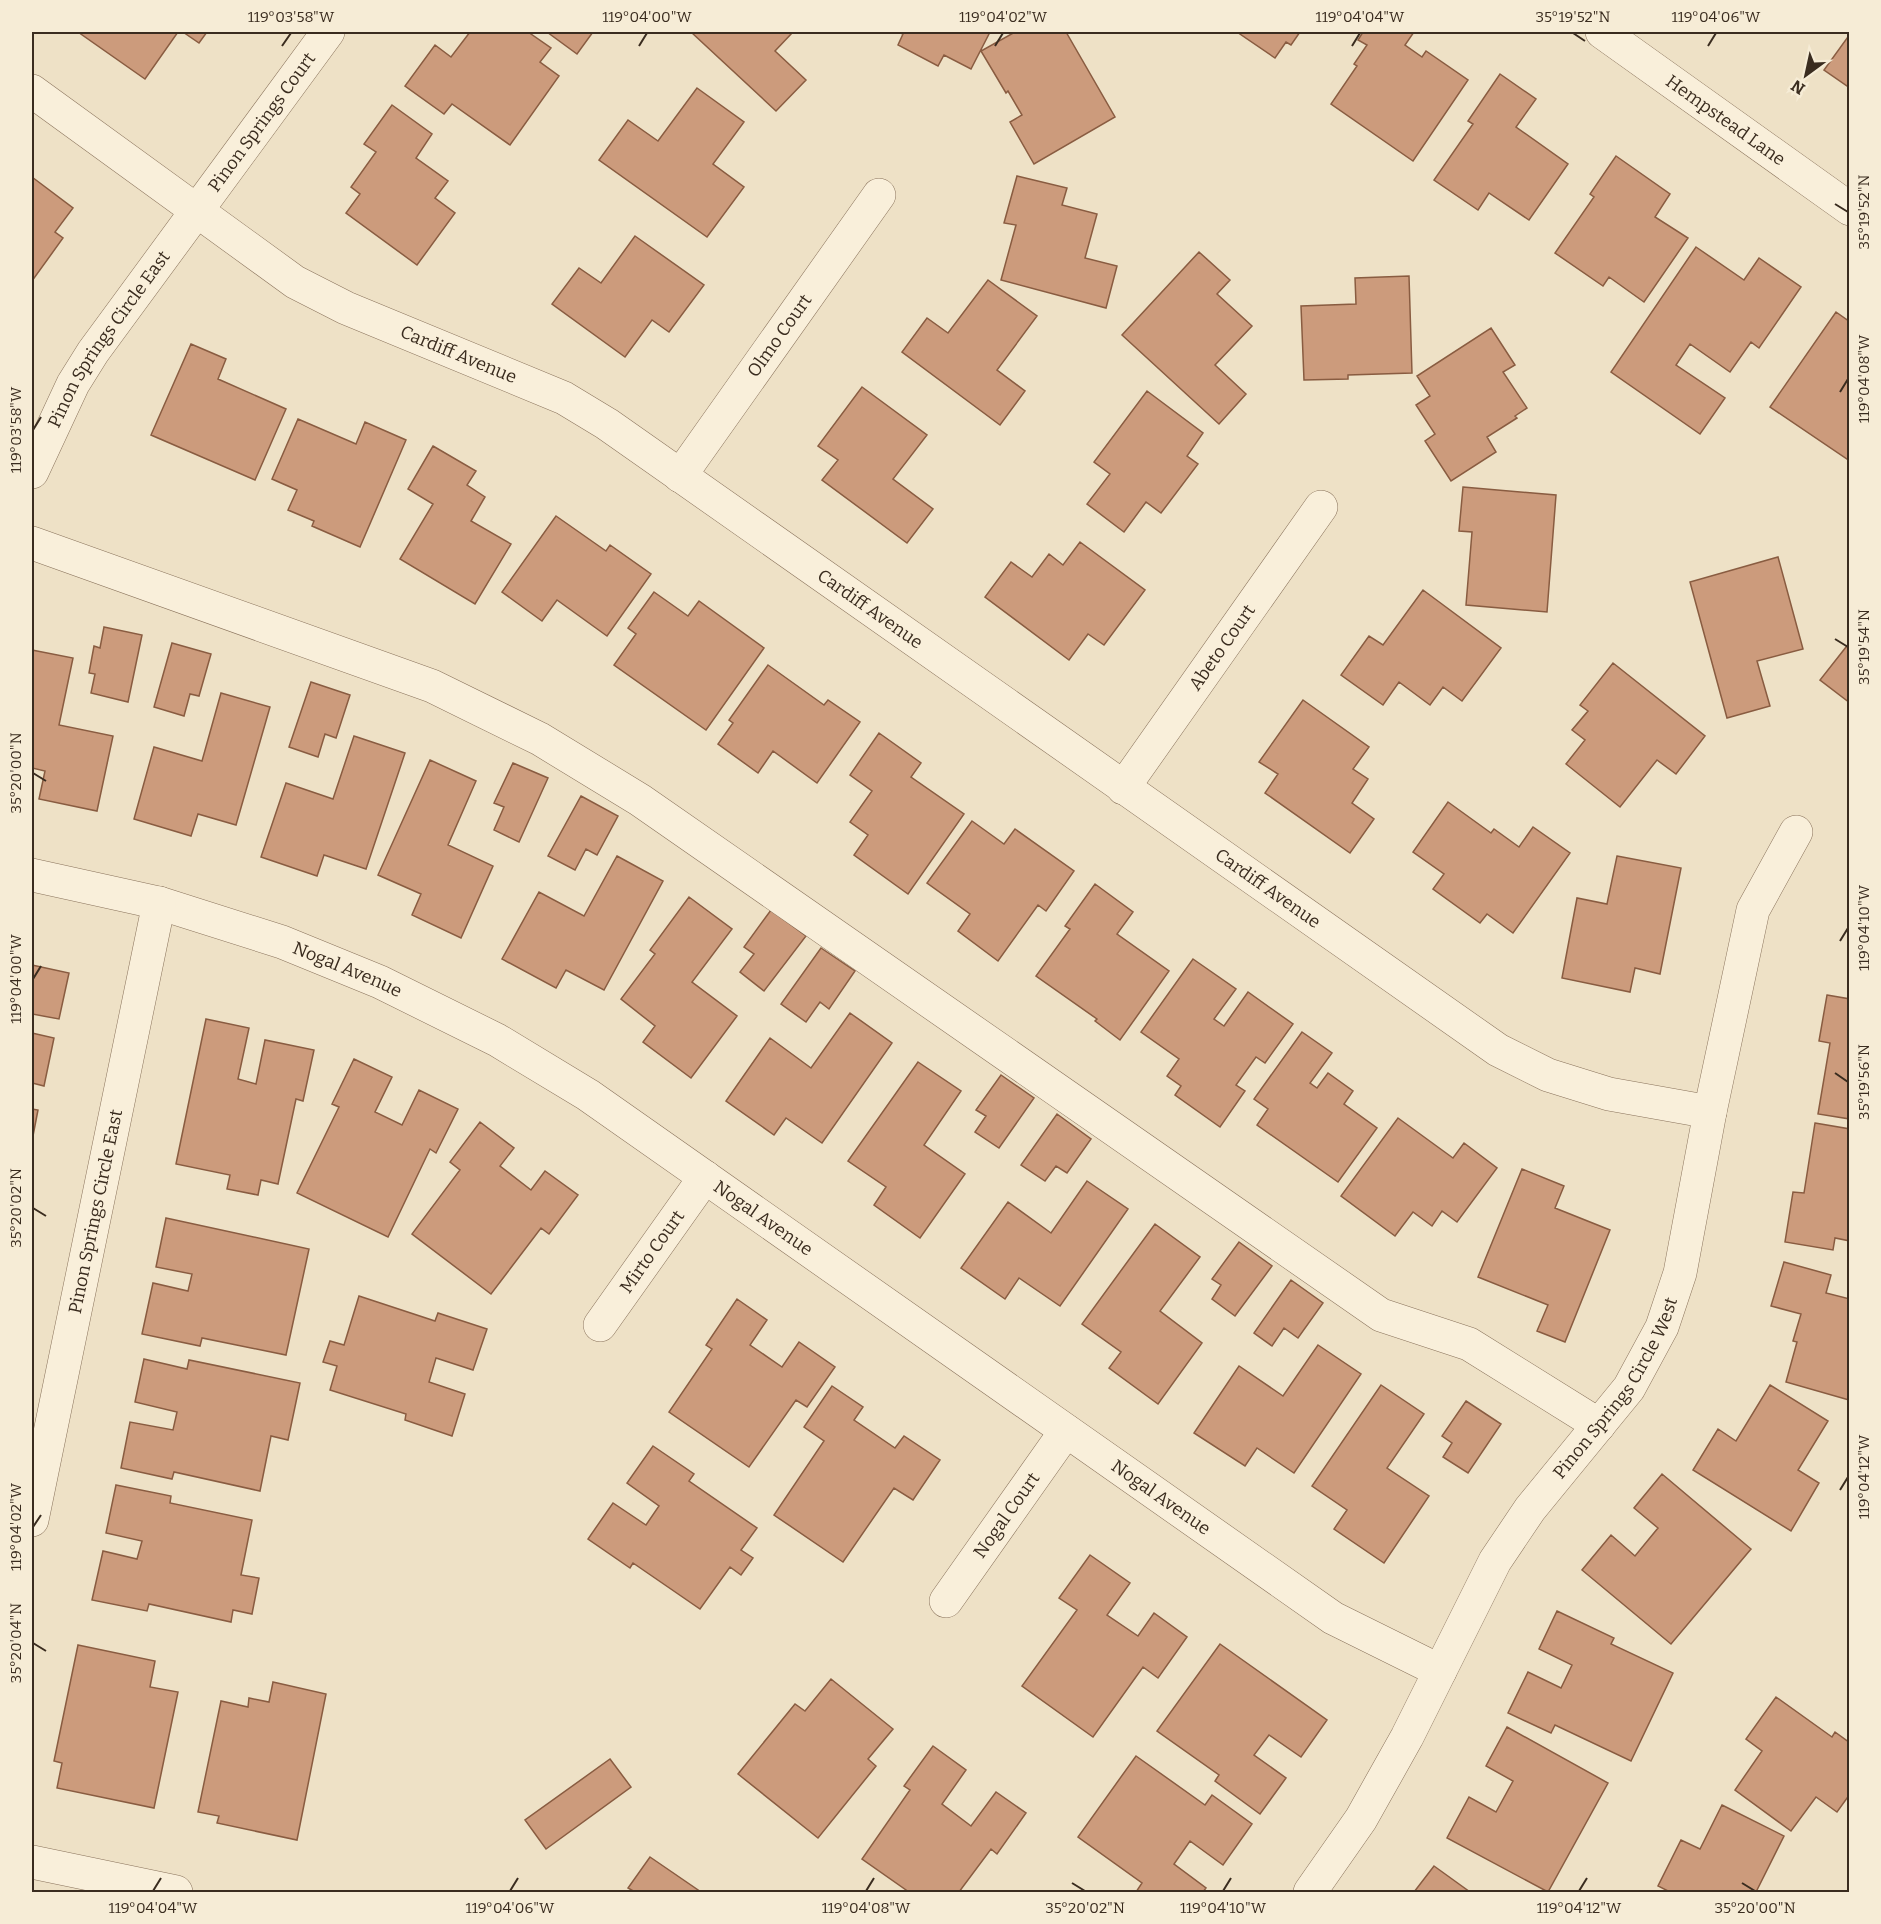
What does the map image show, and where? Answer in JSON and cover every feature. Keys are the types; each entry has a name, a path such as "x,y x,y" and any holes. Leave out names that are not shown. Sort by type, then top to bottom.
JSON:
{"street":[{"name":"Pinon Springs Court","path":"196,212 328,32"},
{"name":"Hempstead Lane","path":"1602,32 1850,209"},
{"name":"Cardiff Avenue","path":"32,91 295,282 346,308 564,398 607,424 1498,1050 1548,1075 1609,1094 1710,1112"},
{"name":"Olmo Court","path":"680,476 879,195"},
{"name":"Pinon Springs Circle East","path":"32,472 73,384 93,352 196,212"},
{"name":"Abeto Court","path":"1123,788 1321,507"},
{"path":"32,543 432,686 540,740 640,800 1381,1315 1469,1344 1599,1425"},
{"name":"Pinon Springs Circle West","path":"1310,1893 1361,1819 1407,1737 1495,1561 1530,1509 1629,1388 1662,1327 1680,1273 1710,1112 1753,910 1796,832"},
{"name":"Nogal Avenue","path":"32,875 159,903 282,942 380,982 487,1035 588,1095 1333,1618 1440,1671"},
{"name":"Pinon Springs Circle East","path":"32,1521 40,1436 159,903"},
{"name":"Mirto Court","path":"600,1325 705,1177"},
{"name":"Nogal Court","path":"946,1601 1066,1431"},
{"path":"32,1862 176,1893"}],"building":[{"path":"78,32 178,32 145,79"},
{"path":"183,32 207,32 199,43"},
{"path":"470,32 528,32 551,48 540,62 559,76 510,145 452,104 444,114 405,86 435,45 451,57"},
{"path":"547,32 593,32 577,54"},
{"path":"691,32 793,32 775,51 806,80 776,111"},
{"path":"898,32 990,32 971,69 944,55 938,66 898,45 903,34"},
{"path":"1015,32 1066,32 1115,117 1034,164 1010,122 1022,115 981,51"},
{"path":"1237,32 1300,32 1291,45 1286,42 1275,58"},
{"path":"1363,32 1414,32 1405,45 1422,57 1426,51 1468,80 1413,161 1331,104 1357,66 1354,64 1367,45 1358,40"},
{"path":"1850,34 1850,88 1824,70"},
{"path":"1500,74 1536,99 1516,127 1568,164 1529,220 1489,193 1478,210 1434,180 1473,124 1468,121"},
{"path":"697,88 744,122 713,164 744,187 707,237 599,160 628,120 658,141"},
{"path":"392,105 432,134 416,158 448,181 435,198 455,213 417,265 346,213 360,194 351,187 376,152 364,144"},
{"path":"1616,156 1670,194 1655,217 1688,238 1644,302 1609,277 1603,286 1555,253 1594,197 1590,194"},
{"path":"1017,176 1067,188 1062,205 1097,214 1085,258 1117,266 1106,308 1001,280 1016,225 1004,223"},
{"path":"32,177 73,208 55,232 63,238 32,281"},
{"path":"635,236 704,285 669,332 652,320 625,357 552,304 579,268 601,283"},
{"path":"1696,247 1744,280 1759,258 1801,287 1759,348 1751,342 1730,372 1690,344 1676,365 1725,398 1700,434 1611,372"},
{"path":"1199,252 1230,280 1217,294 1252,326 1215,365 1246,394 1219,424 1122,335"},
{"path":"1409,276 1412,373 1348,375 1348,379 1304,380 1301,306 1356,304 1355,278"},
{"path":"988,280 1037,316 997,370 1025,391 1000,425 902,352 927,318 948,333"},
{"path":"1836,312 1850,322 1850,461 1770,407"},
{"path":"1491,328 1515,365 1503,372 1527,408 1515,416 1517,418 1487,437 1496,452 1451,481 1425,441 1435,434 1416,405 1430,396 1417,376"},
{"path":"191,344 226,359 218,379 286,409 255,480 151,435"},
{"path":"862,387 927,435 893,479 933,509 907,543 822,480 838,460 818,446"},
{"path":"1147,391 1203,433 1187,456 1198,464 1161,513 1146,502 1124,532 1087,504 1110,474 1094,462"},
{"path":"298,419 356,444 365,422 406,440 360,547 312,526 314,521 288,510 297,490 272,479"},
{"path":"433,446 476,471 467,485 485,497 471,521 511,544 475,604 400,559 433,504 408,489"},
{"path":"1463,487 1556,495 1547,612 1466,605 1472,532 1459,531"},
{"path":"556,516 606,551 610,545 651,574 607,636 557,600 542,621 502,592"},
{"path":"1080,542 1145,590 1104,645 1088,634 1069,660 985,597 1011,562 1032,577 1049,554 1063,565"},
{"path":"1778,557 1803,649 1757,661 1770,706 1727,718 1690,582"},
{"path":"1423,590 1501,648 1462,701 1443,687 1430,705 1399,682 1383,705 1341,675 1369,636 1383,645"},
{"path":"654,592 688,616 699,601 764,648 706,730 614,665 636,634 628,628"},
{"path":"104,627 142,635 128,702 91,693 95,674 89,673 94,646 100,648"},
{"path":"1850,642 1850,703 1820,680"},
{"path":"172,643 211,654 199,696 190,694 184,716 154,707"},
{"path":"32,650 73,658 59,725 113,736 97,811 39,799 45,771 32,768"},
{"path":"1613,663 1705,736 1676,774 1657,760 1620,807 1566,764 1585,740 1572,730 1588,711 1580,705"},
{"path":"768,665 824,705 828,700 860,722 817,783 773,751 758,773 718,744 733,723 729,720"},
{"path":"311,682 350,695 336,738 325,734 318,757 289,747"},
{"path":"221,693 270,707 236,825 198,814 191,836 134,819 154,747 202,761"},
{"path":"1303,700 1369,747 1353,769 1368,779 1352,803 1374,819 1350,853 1265,793 1278,774 1259,762"},
{"path":"879,733 921,763 911,777 964,814 908,894 854,855 868,835 850,822 872,791 850,775"},
{"path":"354,736 405,753 366,869 324,855 317,876 261,857 286,783 333,799"},
{"path":"430,760 476,781 448,845 493,866 461,938 412,915 421,894 378,875"},
{"path":"513,763 548,778 519,842 494,830 504,807 494,803"},
{"path":"581,796 618,816 597,855 586,849 575,870 548,856"},
{"path":"1448,802 1491,833 1494,829 1519,847 1533,827 1570,853 1513,933 1487,914 1480,923 1433,889 1444,874 1413,852"},
{"path":"972,821 1004,844 1015,829 1074,871 1046,911 1038,905 998,961 958,931 970,914 927,883"},
{"path":"617,856 663,881 604,990 566,970 556,988 502,959 539,892 584,916"},
{"path":"1617,856 1681,868 1660,974 1635,968 1630,992 1562,978 1577,898 1607,904"},
{"path":"1095,884 1133,912 1117,934 1169,971 1120,1040 1095,1021 1097,1019 1036,976 1070,929 1065,926"},
{"path":"689,897 732,929 692,982 737,1016 691,1078 643,1042 655,1026 621,999 655,954 650,950"},
{"path":"771,910 806,936 764,991 740,972 754,954 744,947"},
{"path":"821,948 855,971 829,1009 820,1002 806,1022 781,1004"},
{"path":"1193,959 1236,989 1214,1019 1224,1026 1248,992 1293,1024 1265,1063 1256,1057 1236,1085 1245,1091 1220,1127 1175,1095 1181,1086 1167,1076 1179,1059 1141,1032"},
{"path":"32,965 69,973 59,1019 32,1014"},
{"path":"1827,995 1850,999 1850,1119 1818,1114 1830,1043 1819,1041"},
{"path":"850,1013 892,1043 822,1143 786,1118 774,1135 726,1101 770,1038 811,1068"},
{"path":"206,1019 249,1028 238,1079 256,1084 265,1040 314,1050 303,1101 296,1099 278,1184 261,1180 258,1195 227,1189 230,1175 176,1164"},
{"path":"1302,1032 1332,1053 1310,1083 1317,1088 1328,1073 1353,1091 1344,1104 1377,1128 1338,1182 1257,1125 1268,1109 1254,1099"},
{"path":"32,1033 54,1038 44,1086 32,1083"},
{"path":"354,1059 392,1077 375,1112 402,1125 419,1090 458,1109 436,1153 430,1149 388,1237 297,1193 339,1107 332,1104"},
{"path":"918,1062 961,1091 924,1145 965,1174 920,1238 874,1205 886,1187 848,1161"},
{"path":"1001,1075 1034,1098 999,1148 975,1132 986,1116 976,1110"},
{"path":"32,1109 38,1110 32,1141"},
{"path":"1057,1114 1091,1139 1067,1173 1056,1166 1045,1181 1021,1165"},
{"path":"1398,1118 1453,1158 1464,1143 1497,1168 1457,1222 1442,1211 1432,1226 1413,1212 1395,1236 1341,1196"},
{"path":"480,1122 514,1148 500,1166 531,1190 545,1171 578,1195 549,1234 541,1228 491,1294 412,1234 460,1170 450,1162"},
{"path":"1815,1123 1850,1129 1850,1241 1835,1238 1833,1250 1785,1242 1793,1192 1804,1193"},
{"path":"1522,1169 1564,1186 1555,1208 1610,1230 1565,1342 1537,1331 1548,1305 1478,1277"},
{"path":"1087,1181 1128,1209 1060,1306 1019,1278 1005,1299 961,1268 1008,1202 1051,1233"},
{"path":"166,1218 309,1249 286,1355 202,1338 200,1346 142,1334 153,1283 188,1291 192,1274 156,1267"},
{"path":"1155,1224 1200,1257 1160,1311 1202,1343 1158,1404 1109,1368 1121,1352 1082,1324"},
{"path":"1239,1242 1272,1266 1235,1316 1212,1299 1221,1285 1212,1279"},
{"path":"1784,1262 1831,1275 1826,1293 1850,1299 1849,1400 1786,1382 1797,1342 1793,1341 1801,1314 1771,1306"},
{"path":"1291,1280 1323,1303 1298,1338 1284,1328 1272,1346 1254,1333"},
{"path":"359,1296 435,1321 438,1313 487,1329 473,1370 436,1358 429,1382 465,1394 452,1436 405,1420 406,1414 330,1390 337,1366 323,1362 330,1341 344,1345"},
{"path":"737,1299 767,1320 750,1345 782,1367 799,1342 835,1367 807,1407 796,1400 749,1467 669,1412 712,1349 706,1345"},
{"path":"1318,1345 1361,1374 1294,1473 1257,1448 1245,1466 1194,1433 1239,1366 1283,1396"},
{"path":"144,1359 187,1369 189,1360 300,1383 288,1440 271,1436 260,1491 174,1472 172,1479 121,1468 130,1422 173,1430 177,1412 135,1402"},
{"path":"1381,1385 1424,1414 1387,1468 1429,1496 1384,1563 1334,1529 1347,1510 1312,1486"},
{"path":"1770,1385 1828,1421 1798,1470 1819,1483 1791,1531 1693,1470 1718,1429 1736,1441"},
{"path":"832,1386 863,1407 854,1420 895,1448 904,1436 940,1460 913,1500 894,1488 843,1562 774,1515 824,1441 804,1427"},
{"path":"1466,1401 1501,1424 1468,1473 1443,1457 1452,1443 1442,1436"},
{"path":"653,1446 694,1474 689,1481 757,1528 741,1550 753,1558 741,1575 730,1567 700,1609 633,1563 630,1568 588,1539 613,1503 646,1525 659,1506 627,1483"},
{"path":"1662,1474 1751,1549 1671,1644 1582,1570 1611,1535 1635,1556 1658,1528 1634,1508"},
{"path":"116,1485 171,1496 170,1503 252,1520 241,1575 259,1578 252,1614 233,1610 231,1622 149,1604 147,1611 92,1600 103,1551 137,1559 142,1541 106,1533"},
{"path":"1090,1555 1130,1583 1107,1615 1138,1636 1154,1613 1187,1637 1158,1678 1143,1667 1093,1737 1022,1686 1077,1610 1059,1598"},
{"path":"1557,1611 1614,1638 1611,1644 1673,1673 1631,1761 1555,1725 1551,1733 1508,1713 1528,1672 1561,1688 1572,1665 1539,1649"},
{"path":"1220,1644 1327,1720 1301,1757 1269,1735 1254,1755 1286,1778 1260,1814 1215,1781 1219,1775 1157,1731"},
{"path":"78,1645 155,1661 150,1687 178,1692 154,1808 57,1788 62,1763 54,1761"},
{"path":"831,1679 893,1729 868,1759 876,1766 818,1838 738,1774 795,1704 805,1711"},
{"path":"273,1682 326,1694 297,1840 217,1823 219,1816 198,1812 221,1701 248,1707 249,1698 269,1702"},
{"path":"1776,1697 1832,1737 1835,1732 1850,1743 1850,1794 1837,1812 1816,1797 1791,1831 1735,1790 1762,1751 1746,1739"},
{"path":"1507,1727 1608,1783 1548,1892 1447,1838 1469,1797 1496,1812 1513,1781 1486,1766"},
{"path":"933,1746 966,1770 942,1804 971,1826 996,1792 1026,1813 997,1854 991,1849 959,1892 909,1892 862,1859 910,1790 904,1786"},
{"path":"1136,1756 1205,1805 1212,1795 1252,1824 1223,1865 1190,1841 1174,1864 1206,1888 1203,1892 1136,1892 1142,1883 1078,1837"},
{"path":"610,1759 631,1787 546,1849 525,1820"},
{"path":"1722,1805 1784,1836 1756,1892 1670,1892 1658,1886 1681,1840 1700,1849"},
{"path":"650,1857 701,1892 635,1892 628,1888"},
{"path":"1434,1866 1470,1892 1414,1892"}]}
